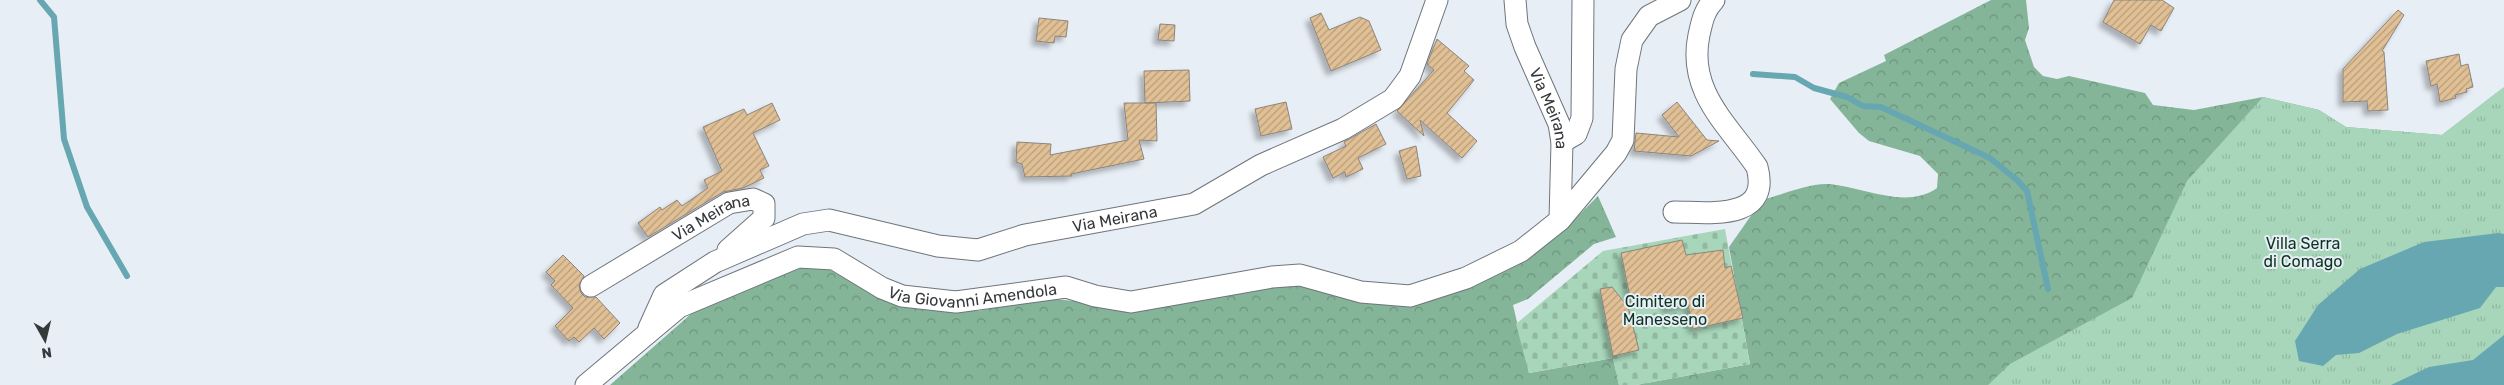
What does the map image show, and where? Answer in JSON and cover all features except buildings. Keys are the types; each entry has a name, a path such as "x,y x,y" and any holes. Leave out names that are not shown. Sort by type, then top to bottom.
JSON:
{"street":[{"name":"Via Meirana","path":"715,262 803,224 829,220 938,246 978,250 1025,235 1128,214 1194,204 1261,165 1343,129 1393,99 1410,76 1437,0"},
{"name":"Via Meirana","path":"1515,0 1517,24 1524,47 1559,124 1562,142 1560,220"},
{"path":"1562,142 1576,134 1582,118 1583,0"},
{"name":"Via Giovanni Amendola","path":"586,385 679,307 798,257 834,259 882,288 902,296 956,302 1066,287 1095,296 1132,302 1272,277 1300,275 1361,292 1410,296 1466,278 1521,251 1560,220 1616,153 1623,140 1626,69 1632,40 1649,16 1680,0"},
{"path":"1674,212 1738,210 1755,198 1759,188 1760,177 1757,167 1714,110 1699,79 1695,56 1697,45 1703,16 1714,0"},
{"name":"Via Meirana","path":"592,286 729,203 753,199 764,204 764,218 715,262 664,295 648,332"}],"green space":[{"path":"1991,0 2026,0 2029,28 2025,40 2034,67 2043,76 2057,79 2069,76 2145,93 2153,105 2194,110 2263,97 2319,110 2346,127 2442,135 2504,87 2161,385 1636,385 1750,364 1729,247 1762,200 1804,187 1821,184 1842,186 1898,197 1912,197 1925,194 1937,188 1938,174 1920,156 1869,141 1859,133 1830,99 1839,83 1886,61 1884,55"},
{"name":"Villa Serra di Comago","path":"2504,87 2504,385 1988,385 2010,364 2132,298 2187,181 2263,97 2319,110 2346,127 2442,135"},
{"path":"1598,196 1616,237 1594,244 1528,299 1513,305 1529,373 1613,358 1619,385 610,385 700,306 793,267 821,265 888,302 925,310 978,311 1046,298 1110,305 1276,275 1347,299 1493,272 1559,235"},
{"name":"Cimitero di Manesseno","path":"1725,229 1750,364 1636,385 1619,385 1613,358 1529,373 1516,324 1603,251"}],"water":[{"path":"2504,234 2504,287 2496,287 2480,308 2397,334 2359,353 2336,355 2323,366 2299,361 2295,341 2318,305 2360,269 2424,242"},
{"path":"2504,335 2504,385 2391,385 2429,367 2473,360"}],"waterway":[{"path":"40,0 54,17 64,139 87,207 127,276"},
{"path":"1753,74 1795,77 1814,88 1847,97 1863,106 1881,107 1990,158 2027,191 2048,289"}]}
